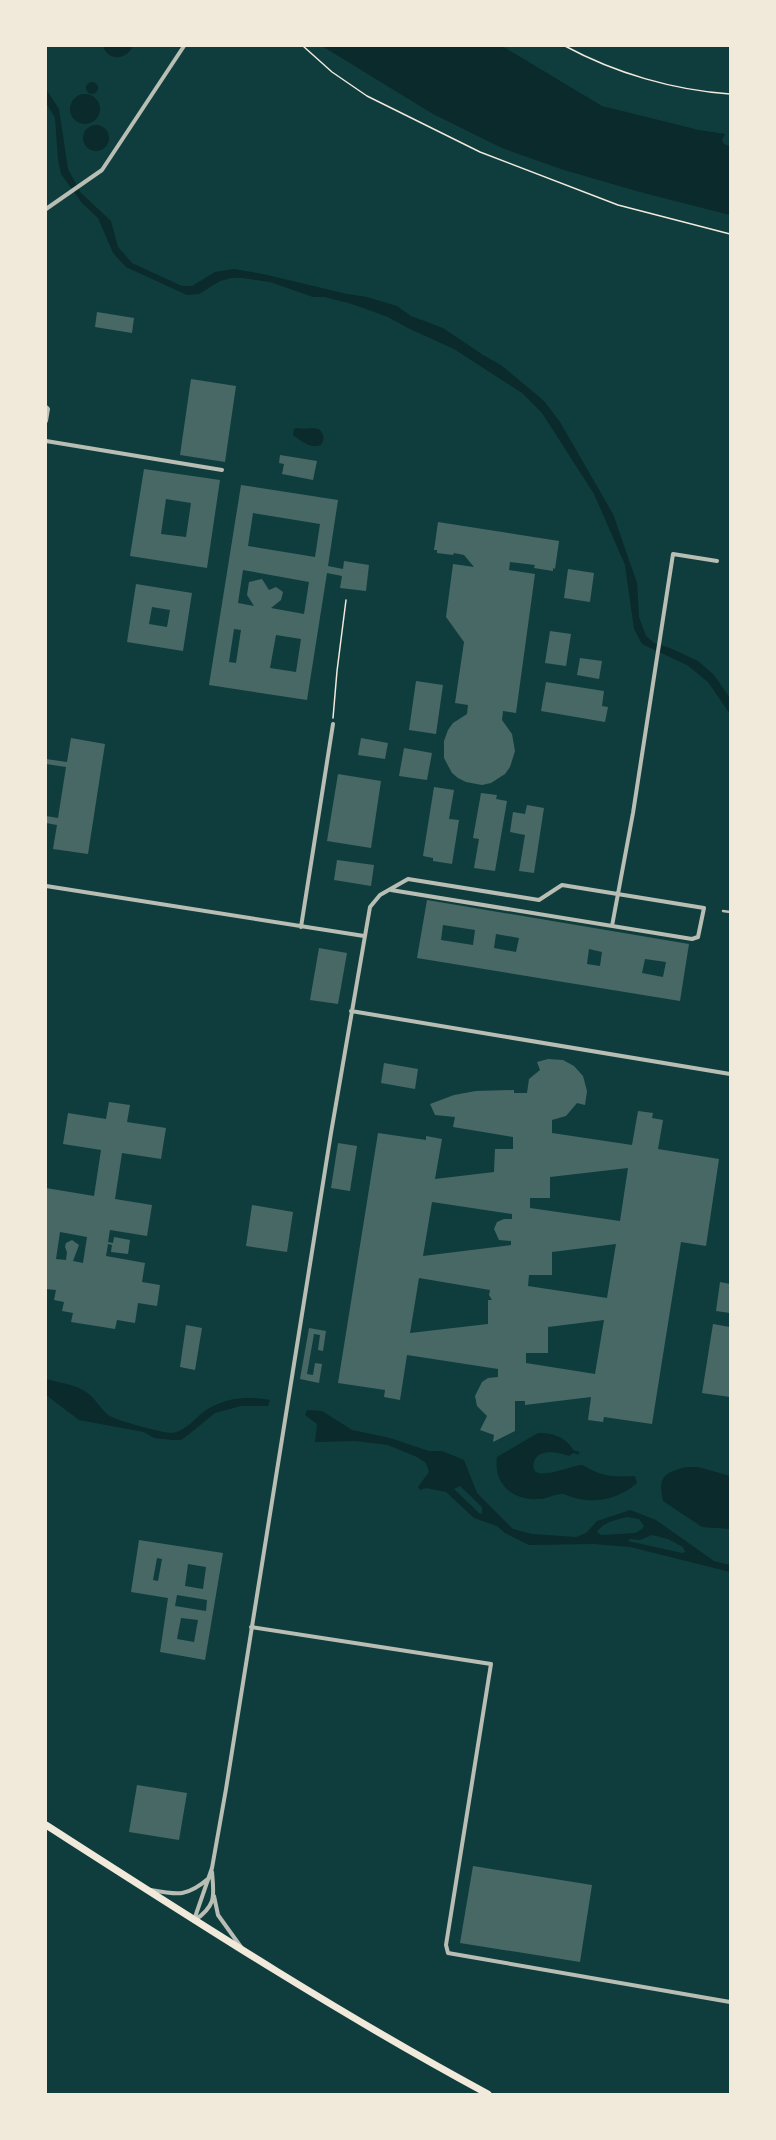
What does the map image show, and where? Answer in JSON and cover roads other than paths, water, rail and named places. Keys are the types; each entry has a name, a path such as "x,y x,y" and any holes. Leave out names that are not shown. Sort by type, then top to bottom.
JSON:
{"main road":[{"path":"46,1825 194,1921 380,2035 488,2094"}],"street":[{"path":"46,210 102,170 184,46"},
{"path":"46,407 48,409 46,421"},
{"path":"46,441 222,470"},
{"path":"612,926 660,644 673,554 717,562"},
{"path":"301,927 333,724"},
{"path":"194,1921 212,1868 368,910 372,903 380,896 408,879 539,900 562,885 704,908 698,937 686,939 391,890"},
{"path":"46,886 364,936"},
{"path":"351,1010 730,1074"},
{"path":"251,1627 491,1664 447,1951 451,1954 595,1977 730,2002"},
{"path":"212,1868 214,1896 218,1914 245,1952"},
{"path":"145,1889 183,1894 196,1889 209,1878"},
{"path":"194,1921 209,1909 214,1896"}],"lane":[{"path":"723,910 730,912"}],"water":[{"path":"103,46 133,46 126,54 113,57 105,51"},
{"path":"322,46 502,46 602,106 699,130 725,134 722,140 724,144 730,146 730,215 640,192 564,170 502,148 433,114"},
{"path":"90,82 94,82 98,88 94,94 90,94 86,90 86,86"},
{"path":"46,89 59,109 68,169 81,193 111,221 118,247 132,263 182,286 192,286 215,272 234,269 367,297 397,306 411,316 443,328 483,355 501,365 544,401 560,422 613,514 637,583 639,617 646,636 654,643 670,648 698,661 714,675 730,698 730,714 708,682 687,665 642,644 634,629 625,565 594,494 542,413 522,393 454,349 388,317 352,304 325,297 313,297 270,282 243,278 231,278 220,281 199,294 187,295 126,267 113,253 98,218 82,203 61,174 58,160 55,118 46,103"},
{"path":"85,94 95,99 100,109 95,119 85,124 75,119 70,109 75,99"},
{"path":"96,125 105,129 109,138 105,147 96,151 87,147 83,138 87,129"},
{"path":"294,429 319,429 323,437 321,445 313,446 299,440 293,435"},
{"path":"46,1379 68,1384 81,1389 91,1396 108,1415 116,1419 171,1433 181,1430 206,1410 221,1402 245,1398 270,1400 268,1406 241,1406 215,1413 181,1440 172,1440 154,1438 144,1432 79,1420 46,1395"},
{"path":"307,1410 322,1411 352,1430 390,1438 429,1451 442,1451 464,1460 477,1493 513,1529 532,1534 576,1537 586,1533 597,1521 630,1510 656,1520 714,1561 730,1565 730,1572 630,1547 593,1544 529,1545 505,1533 497,1526 474,1518 446,1492 426,1488 420,1490 418,1487 429,1472 426,1463 417,1457 388,1445 355,1441 315,1442 317,1424 305,1415","holes":["460,1486 482,1507 482,1514 479,1513 454,1489","627,1517 639,1519 644,1526 635,1533 601,1535 597,1532 603,1526 614,1520","652,1535 668,1539 683,1547 685,1552 682,1553 628,1541 630,1539 640,1540"]},
{"path":"538,1433 560,1437 572,1447 575,1452 569,1456 555,1452 544,1453 536,1458 534,1462 533,1465 535,1471 539,1473 551,1473 583,1465 602,1474 635,1476 637,1483 623,1493 600,1500 584,1500 563,1494 542,1499 530,1499 513,1494 502,1483 498,1475 497,1457"},
{"path":"686,1467 698,1467 730,1476 730,1529 702,1527 663,1501 661,1486 664,1477 672,1471"}]}
